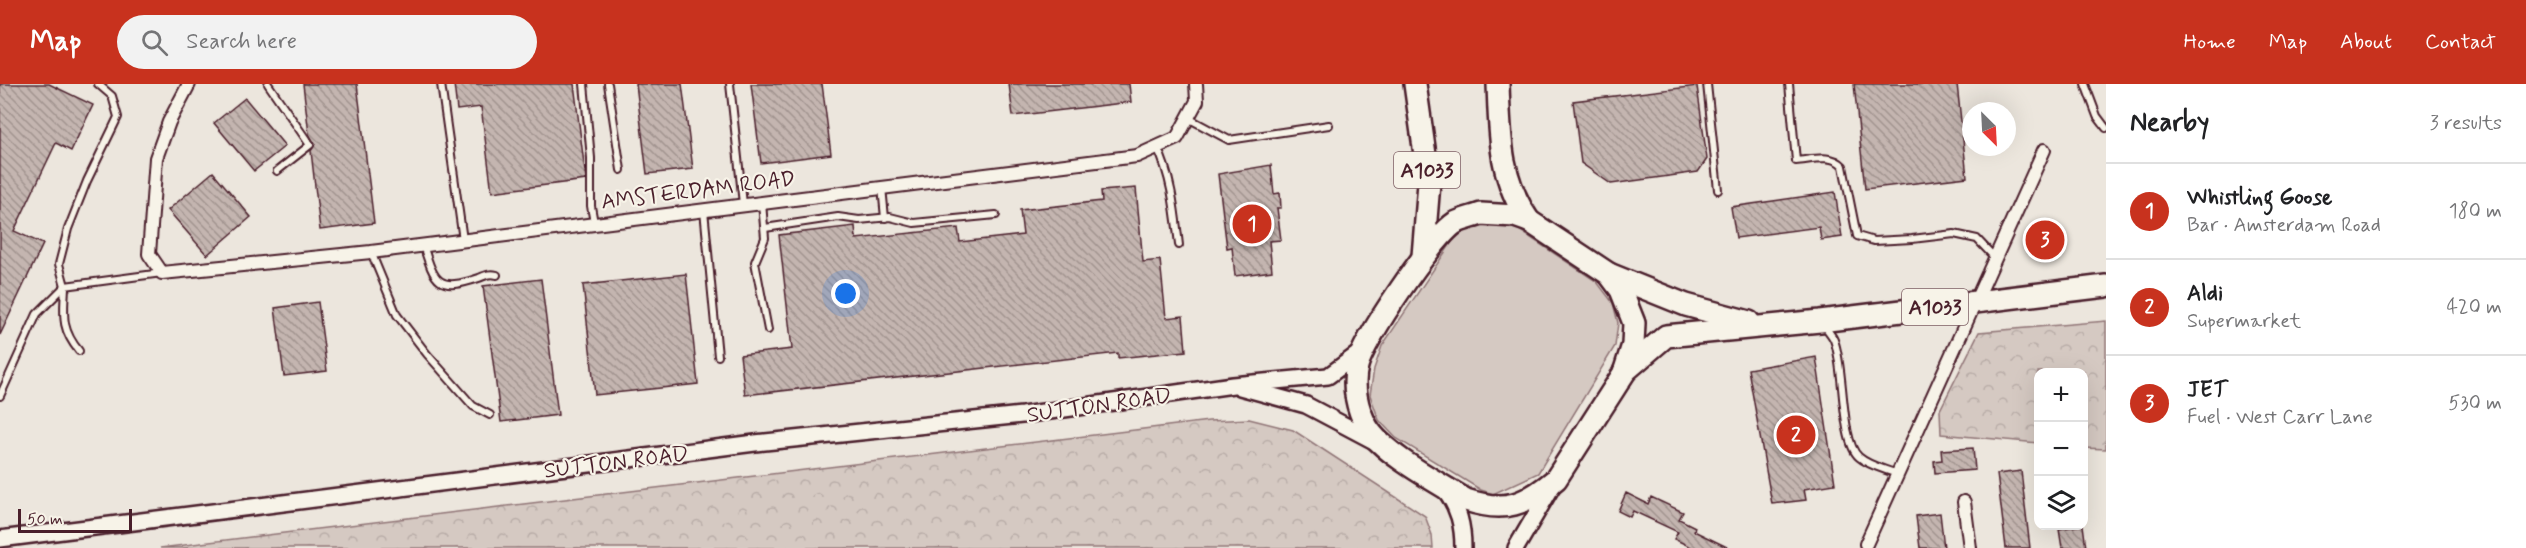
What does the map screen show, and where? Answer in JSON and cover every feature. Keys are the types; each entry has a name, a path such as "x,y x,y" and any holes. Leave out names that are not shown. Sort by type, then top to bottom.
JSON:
{"highway":[{"name":"A1033","path":"1415,84 1428,183 1423,256"},
{"path":"1498,84 1502,150 1509,183 1516,201 1529,221"},
{"path":"1481,214 1515,216 1529,221 1609,274 1621,290 1634,323 1633,345 1624,373 1556,479 1525,501 1504,506 1482,505 1466,500 1378,443 1367,427 1356,395 1355,381 1362,351 1423,256 1455,223 1481,214"},
{"name":"A1033","path":"1609,274 1686,305 1764,326"},
{"name":"A1033","path":"1624,373 1666,336 1820,321 2106,286"}],"street":[{"path":"162,273 149,254 156,158 169,122 189,84"},
{"name":"AMSTERDAM ROAD","path":"162,273 371,252 1137,156 1177,138 1197,101 1196,84"},
{"path":"1866,544 2044,150"},
{"name":"SUTTON ROAD","path":"0,539 755,443 1022,415 1233,385 1329,376 1362,351"},
{"name":"SUTTON ROAD","path":"1233,385 1305,405 1378,443"},
{"path":"1516,548 1556,479"},
{"path":"1441,484 1457,509 1463,527 1463,548"},
{"path":"1964,502 1970,548"}],"lane":[{"path":"79,351 64,328 66,286 58,264 87,181 118,117 112,96 98,84"},
{"path":"268,84 310,145 278,171"},
{"path":"441,84 463,240"},
{"path":"584,84 594,223"},
{"path":"608,84 621,170"},
{"path":"730,84 743,204"},
{"path":"1707,84 1718,190"},
{"path":"1789,84 1796,161 1830,158 1839,161 1843,166 1857,236 1875,241 1953,234 1977,239 1996,259"},
{"path":"2085,84 2097,116 2106,128"},
{"path":"1188,117 1223,138 1236,141 1329,125"},
{"path":"1157,147 1166,165 1179,245"},
{"path":"882,187 885,218"},
{"path":"762,202 765,238 755,262 768,330"},
{"path":"704,209 718,356"},
{"path":"765,228 838,217 859,220 885,218 914,223 996,215"},
{"path":"423,245 434,276 440,282 458,285 489,274 497,275"},
{"path":"371,252 397,315 427,354 474,406 490,415"},
{"path":"0,396 37,314 66,286 162,273"},
{"path":"1820,321 1834,338 1847,430 1852,448 1863,460 1898,475"}],"green space":[{"path":"1492,223 1516,228 1597,282 1613,303 1618,323 1615,346 1538,473 1493,494 1481,490 1396,438 1379,420 1370,395 1374,369 1382,346 1456,236 1474,226"},
{"path":"2106,321 2106,449 2088,448 2088,368 2034,368 2034,443 1941,434 1940,410 1979,332"},
{"path":"1249,419 1293,430 1425,516 1432,535 1433,548 160,548 1209,421"}],"building":[{"path":"0,84 49,84 93,105 71,151 56,143 14,231 43,244 0,335"},
{"path":"303,84 357,84 374,223 320,230 311,151 315,144 309,134"},
{"path":"454,84 574,84 586,180 492,192 481,107 457,110"},
{"path":"636,84 682,84 693,169 647,174"},
{"path":"751,84 822,84 831,154 761,163"},
{"path":"1009,84 1129,84 1131,102 1013,116"},
{"path":"1854,84 1957,84 1962,156 1965,156 1967,177 1865,189"},
{"path":"1697,86 1707,159 1698,172 1611,184 1581,163 1573,101"},
{"path":"245,98 285,146 254,171 214,123"},
{"path":"1271,165 1274,194 1280,193 1281,208 1277,208 1281,240 1269,241 1272,271 1235,276 1232,247 1227,248 1218,174"},
{"path":"213,172 251,217 207,255 168,210"},
{"path":"1136,188 1143,262 1160,260 1166,318 1183,316 1186,351 1118,358 1118,353 745,395 740,355 792,349 779,235 855,226 856,239 958,228 960,242 1023,235 1020,210 1102,201 1101,191"},
{"path":"1835,192 1842,237 1821,240 1819,227 1736,238 1731,207"},
{"path":"686,274 698,384 595,395 583,285"},
{"path":"541,279 558,415 501,422 483,286"},
{"path":"318,302 327,371 284,376 275,308"},
{"path":"1816,357 1835,484 1804,489 1806,500 1772,504 1748,369"},
{"path":"1973,448 1975,470 1935,473 1934,461 1942,460 1941,450"},
{"path":"2021,471 2030,548 2006,548 1997,474"},
{"path":"1626,493 1648,504 1651,497 1683,512 1679,519 1695,527 1694,531 1729,548 1693,548 1674,539 1678,532 1633,511 1630,517 1618,511"},
{"path":"1940,513 1944,548 1920,548 1916,516"},
{"path":"2059,530 2084,530 2086,548 2062,548"}],"place":[{"name":"Whistling Goose","path":"1252,224"},
{"name":"JET","path":"2045,240"},
{"name":"Aldi","path":"1796,435"}]}
